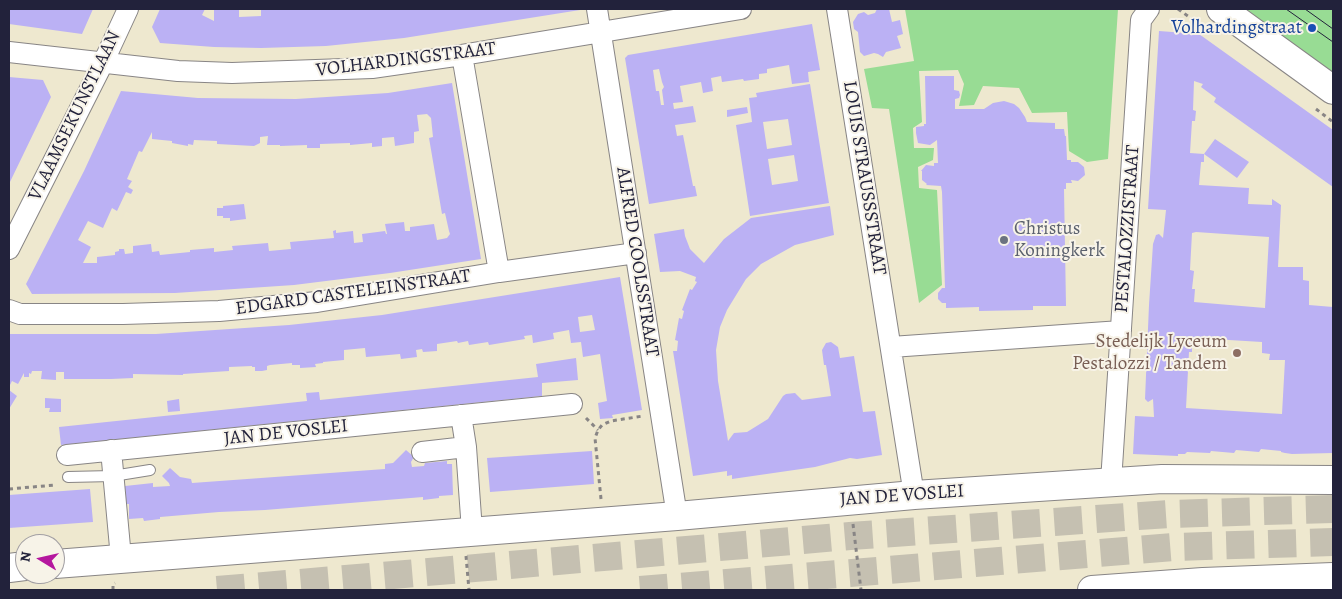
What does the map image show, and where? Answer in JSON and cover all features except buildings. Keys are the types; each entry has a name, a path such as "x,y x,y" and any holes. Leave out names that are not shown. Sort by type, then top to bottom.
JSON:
{"main road":[{"path":"1221,9 1333,90"},
{"name":"JAN DE VOSLEI","path":"65,563 677,516 914,495 1111,482 1162,479 1333,480"},
{"path":"1092,590 1204,586 1333,577"}],"street":[{"name":"VLAAMSEKUNSTLAAN","path":"9,249 103,63 128,9"},
{"name":"ALFRED COOLSSTRAAT","path":"597,9 677,516"},
{"name":"VOLHARDINGSTRAAT","path":"9,52 178,71 279,73 372,68 462,56 741,9"},
{"name":"LOUIS STRAUSSSTRAAT","path":"837,9 914,495"},
{"name":"PESTALOZZISTRAAT","path":"1111,482 1141,20 1149,9"},
{"path":"462,56 499,272"},
{"name":"EDGARD CASTELEINSTRAAT","path":"9,310 20,314 123,314 219,311 317,302 499,272 636,253"},
{"path":"891,347 1121,331"},
{"name":"JAN DE VOSLEI","path":"67,455 572,404"},
{"path":"461,416 466,447 472,532"},
{"path":"422,452 466,447"},
{"path":"111,450 121,558"}],"lane":[{"path":"68,477 113,476 150,470"}],"path":[{"path":"602,505 596,438 598,430 602,424 611,421 661,413"},
{"path":"9,489 60,485 68,477"},
{"path":"852,516 861,590"}],"green space":[{"path":"905,9 1118,9 1108,159 1087,162 1069,151 1067,112 1032,113 1019,88 983,86 974,105 959,106 964,84 958,70 919,71 922,122 913,128 914,148 934,148 933,160 918,167 919,188 937,190 942,285 919,303 889,109 872,108 864,69 914,61"},
{"path":"1240,9 1333,9 1333,75"}],"tunnel":[{"path":"217,590 850,536 1169,514 1333,509"},
{"path":"640,590 1173,547 1333,542"}],"tram line":[{"path":"1286,9 1333,42"},
{"path":"1305,9 1333,29"}],"place":[{"name":"Volhardingstraat","path":"1312,28"},
{"name":"Christus Koningkerk","path":"1004,240"},
{"name":"Stedelijk Lyceum Pestalozzi / Tandem","path":"1237,353"}]}
